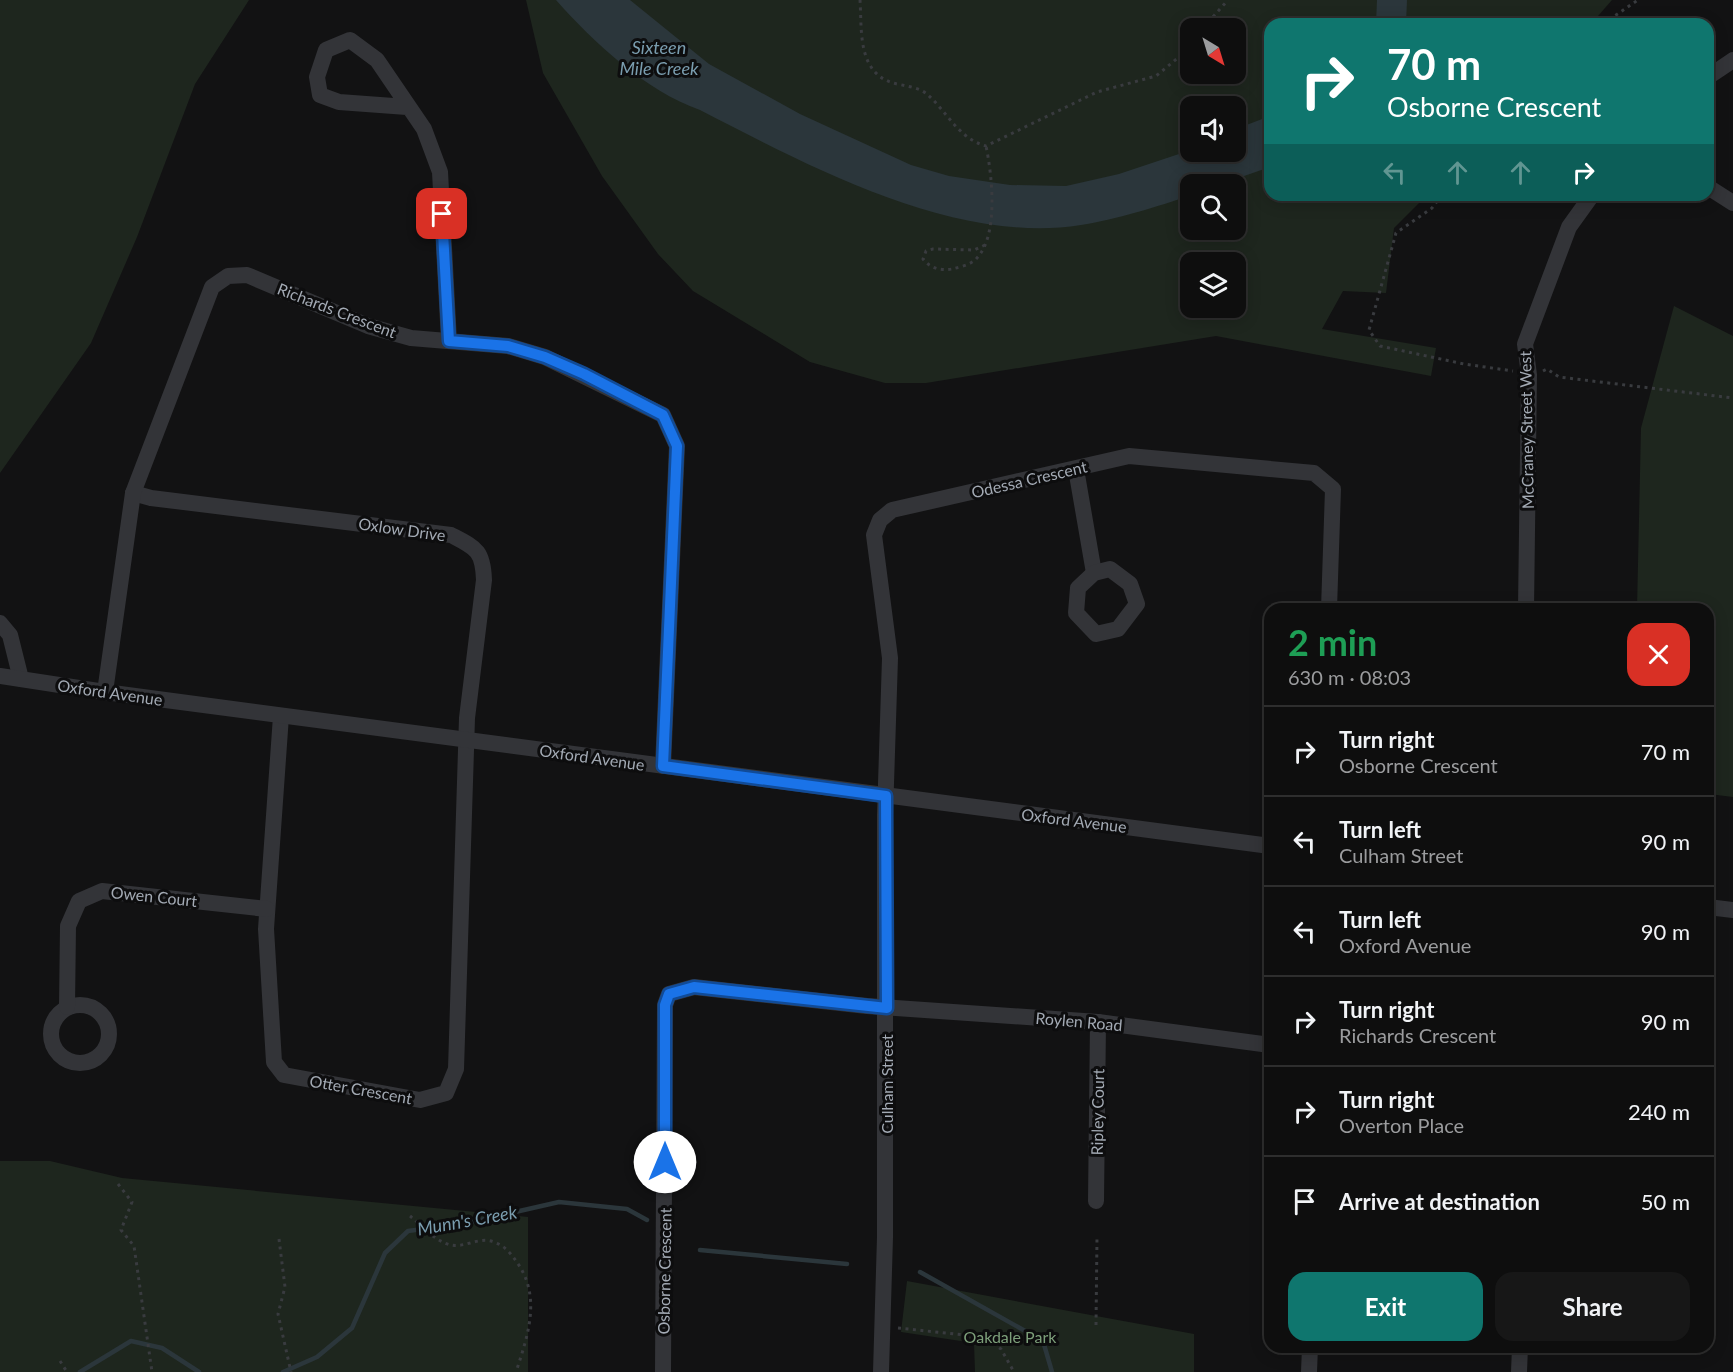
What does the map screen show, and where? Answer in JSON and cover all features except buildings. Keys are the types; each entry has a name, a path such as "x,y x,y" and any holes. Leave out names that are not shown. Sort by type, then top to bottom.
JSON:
{"street":[{"path":"407,107 339,102 320,95 317,77 326,50 350,40 377,60 424,129 440,172 449,341"},
{"path":"1714,73 1733,60"},
{"path":"1714,191 1733,203"},
{"name":"McCraney Street West","path":"1526,603 1528,375 1525,344 1569,227 1588,201"},
{"name":"Richards Crescent","path":"105,692 133,493 212,287 228,276 247,275 264,280 279,290 368,326 411,338 508,346 545,357 663,415 677,446 663,766"},
{"name":"Odessa Crescent","path":"886,796 890,658 874,536 880,520 891,510 1129,456 1314,472 1333,489 1329,603"},
{"path":"1076,469 1094,573"},
{"name":"Oxlow Drive","path":"133,493 151,498 451,535 474,546 483,562 484,580 466,740"},
{"path":"0,623 10,635 21,679"},
{"name":"Oxford Avenue","path":"0,676 281,716 1264,845"},
{"name":"Otter Crescent","path":"281,716 267,909 274,1062 284,1075 420,1100 446,1094 456,1069 466,740"},
{"name":"Culham Street","path":"881,1372 884,1306 887,1008 886,796"},
{"name":"Owen Court","path":"67,1007 68,926 79,901 102,891 267,909"},
{"path":"1714,908 1733,910"},
{"name":"Osborne Crescent","path":"663,1372 665,1005 669,994 694,987 887,1008"},
{"name":"Roylen Road","path":"887,1008 908,1007 1098,1022 1264,1044"},
{"name":"Ripley Court","path":"1096,1201 1098,1022"},
{"path":"1309,1372 1310,1353"},
{"path":"1520,1353 1520,1372"}],"path":[{"path":"860,0 863,51 877,75 884,80 923,91 950,122 979,144 986,146 1097,92 1164,72 1180,54"},
{"path":"1212,18 1228,0"},
{"path":"1612,18 1638,0"},
{"path":"985,245 974,250 933,249 926,252 923,259 931,267 950,269 969,265 977,258 985,245 993,181 986,146"},
{"path":"1437,201 1432,208 1396,233 1369,330 1380,346 1528,375 1547,369 1559,377 1733,398"},
{"path":"118,1184 132,1202 121,1230 134,1246 143,1323 152,1372"},
{"path":"410,1216 443,1242 453,1246 485,1240 497,1243 510,1253 523,1270 531,1293 531,1316 516,1372"},
{"path":"1096,1325 1097,1237"},
{"path":"279,1239 285,1287 278,1314 291,1372"},
{"path":"882,1327 984,1337 1001,1349 1014,1372"},
{"path":"60,1361 67,1372"}],"green space":[{"path":"0,0 249,0 195,84 137,237 91,343 0,473"},
{"path":"526,0 1612,0 1596,18 1264,18 1264,201 1421,201 1394,228 1386,293 1343,291 1322,329 1436,348 1431,376 1216,336 926,383 885,383 810,362 693,291 658,254 602,176 543,73"},
{"path":"1674,306 1733,336 1733,797 1714,795 1714,603 1637,603 1641,428"},
{"path":"0,1161 50,1161 122,1178 528,1217 528,1372 0,1372"},
{"name":"Oakdale Park","path":"907,1281 1194,1334 1194,1372 975,1372 974,1343 901,1332"}],"water":[{"name":"Sixteen Mile Creek","path":"556,0 630,0 709,64 800,114 911,165 949,176 1010,185 1066,186 1119,174 1180,154 1180,162 1246,162 1246,125 1264,118 1264,169 1246,175 1180,174 1180,199 1108,220 1081,225 1033,228 983,223 933,212 884,196 835,176 660,91 640,78 604,48"},
{"path":"1377,0 1407,0 1406,18 1376,18"}],"waterway":[{"name":"Munn's Creek","path":"283,1372 317,1357 352,1328 385,1253 408,1231 467,1223 559,1202 627,1209 647,1220"},
{"name":"Munn's Creek","path":"700,1250 847,1264"},
{"name":"Munn's Creek","path":"920,1272 1043,1341 1052,1372"},
{"name":"Munn's Creek","path":"80,1372 131,1341 162,1348 199,1372"}],"route":[{"path":"442,214 449,341 508,346 545,357 584,374 663,415 677,446 663,766 886,796 887,1008 694,987 680,989 669,994 665,1005 665,1162"}]}
